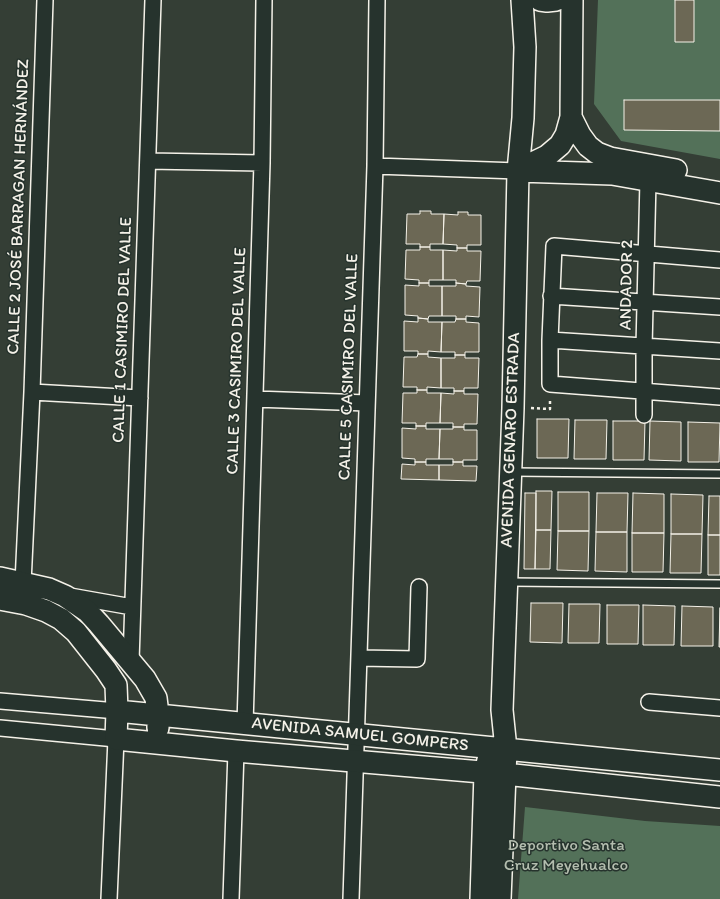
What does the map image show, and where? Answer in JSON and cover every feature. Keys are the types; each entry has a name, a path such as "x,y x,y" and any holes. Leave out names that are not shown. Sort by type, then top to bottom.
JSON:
{"street":[{"name":"CALLE 2 JOSÉ BARRAGAN HERNÁNDEZ","path":"24,583 45,0"},
{"name":"CALLE 1 CASIMIRO DEL VALLE","path":"131,662 153,0"},
{"name":"CALLE 3 CASIMIRO DEL VALLE","path":"245,724 262,163 264,0"},
{"name":"CALLE 5 CASIMIRO DEL VALLE","path":"351,899 375,166 377,0"},
{"name":"AVENIDA GENARO ESTRADA","path":"481,899 502,710 513,408 518,171 523,118 525,47 522,0"},
{"path":"540,0 556,0"},
{"path":"518,171 547,156 560,145 566,135 571,116 572,0"},
{"path":"571,116 580,135 588,146 597,153 610,158 720,179"},
{"path":"148,161 262,163"},
{"path":"375,166 612,174 720,193"},
{"name":"ANDADOR 2","path":"644,415 648,180"},
{"path":"720,260 554,246 550,340 550,384 720,397"},
{"path":"551,296 720,307"},
{"path":"550,340 720,351"},
{"path":"32,392 140,398"},
{"path":"255,399 367,403"},
{"path":"0,578 49,589 66,596 132,607"},
{"path":"359,658 417,659 419,587"},
{"path":"66,596 87,611 145,679 156,698 158,714 157,742"},
{"path":"0,599 26,604 46,611 61,619 76,632 116,685 117,711 109,899"},
{"name":"AVENIDA SAMUEL GOMPERS","path":"0,701 158,714 245,724 720,770"},
{"path":"649,702 720,708"},
{"name":"AVENIDA SAMUEL GOMPERS","path":"0,728 355,762 495,773 720,797"},
{"path":"231,899 236,751"},
{"name":"AVENIDA GENARO ESTRADA","path":"495,773 500,899"}],"lane":[{"path":"510,472 720,474"},
{"path":"506,582 720,584"}],"path":[{"path":"513,408 550,409 550,384"}],"green space":[{"path":"598,0 720,0 720,159 621,141 594,104"},
{"name":"Deportivo Santa Cruz Meyehualco","path":"525,807 645,821 720,826 720,899 518,899"}],"building":[{"path":"675,0 694,0 694,42 675,42"},
{"path":"624,100 720,100 720,131 624,130"},
{"path":"420,211 431,211 431,214 444,214 443,244 430,244 430,247 420,247 420,244 406,244 407,214 420,214"},
{"path":"458,212 468,212 468,215 481,215 481,245 467,245 467,248 457,248 457,245 443,244 444,214 458,215"},
{"path":"420,247 430,247 430,250 443,250 443,280 429,280 429,283 419,283 419,280 405,279 406,250 420,250"},
{"path":"457,248 467,248 467,251 481,251 480,281 467,281 466,284 456,283 456,280 443,280 443,250 457,251"},
{"path":"419,283 429,283 429,286 442,286 442,316 429,316 428,319 418,318 418,316 405,315 405,285 419,286"},
{"path":"456,283 466,284 466,286 480,287 479,317 466,316 466,319 456,319 456,316 442,316 442,286 456,286"},
{"path":"418,318 428,319 428,322 442,322 441,352 428,351 428,354 418,354 418,351 404,351 404,321 418,322"},
{"path":"456,319 466,319 466,322 479,323 479,352 465,352 465,355 455,355 455,352 441,352 442,322 455,322"},
{"path":"418,354 428,354 428,357 441,358 441,388 427,387 427,390 417,390 417,387 403,387 404,357 417,357"},
{"path":"455,355 465,355 465,358 479,358 478,388 464,388 464,391 454,391 454,388 441,388 441,358 455,358"},
{"path":"417,390 427,390 427,393 441,393 440,423 426,423 426,426 416,426 416,423 402,423 403,393 417,393"},
{"path":"454,391 464,391 464,394 478,394 477,424 464,424 464,427 453,427 453,423 440,423 441,393 454,394"},
{"path":"537,419 569,419 568,458 537,458"},
{"path":"575,420 607,420 606,459 574,459"},
{"path":"613,421 645,421 644,460 613,460"},
{"path":"650,421 681,422 681,461 649,460"},
{"path":"688,422 720,423 719,462 688,462"},
{"path":"416,426 426,426 426,429 440,429 439,459 426,459 426,462 415,462 415,459 402,458 402,428 416,429"},
{"path":"453,427 464,427 464,430 477,430 477,460 453,462 453,459 439,459 440,429 453,429"},
{"path":"415,462 426,462 426,465 439,465 439,480 401,479 402,464 415,465"},
{"path":"453,462 463,462 463,466 477,466 476,481 439,480 439,465 453,465"},
{"path":"536,491 552,491 551,530 536,530"},
{"path":"558,492 589,492 589,531 558,531"},
{"path":"525,493 536,493 535,569 524,569"},
{"path":"597,493 628,493 627,532 596,532"},
{"path":"633,493 664,494 664,533 632,533"},
{"path":"671,494 703,495 702,534 671,534"},
{"path":"709,496 720,496 720,535 708,535"},
{"path":"536,530 551,530 550,569 535,569"},
{"path":"558,531 589,531 588,571 557,570"},
{"path":"596,532 627,532 627,572 595,571"},
{"path":"632,533 664,533 663,572 632,572"},
{"path":"671,534 702,534 701,573 670,573"},
{"path":"708,535 720,535 720,575 708,575"},
{"path":"531,603 563,603 562,643 530,642"},
{"path":"569,604 600,604 599,643 568,643"},
{"path":"607,605 639,605 638,644 607,644"},
{"path":"643,605 675,606 674,645 643,645"},
{"path":"682,606 713,607 713,646 681,646"},
{"path":"720,608 720,647 719,647"}]}
